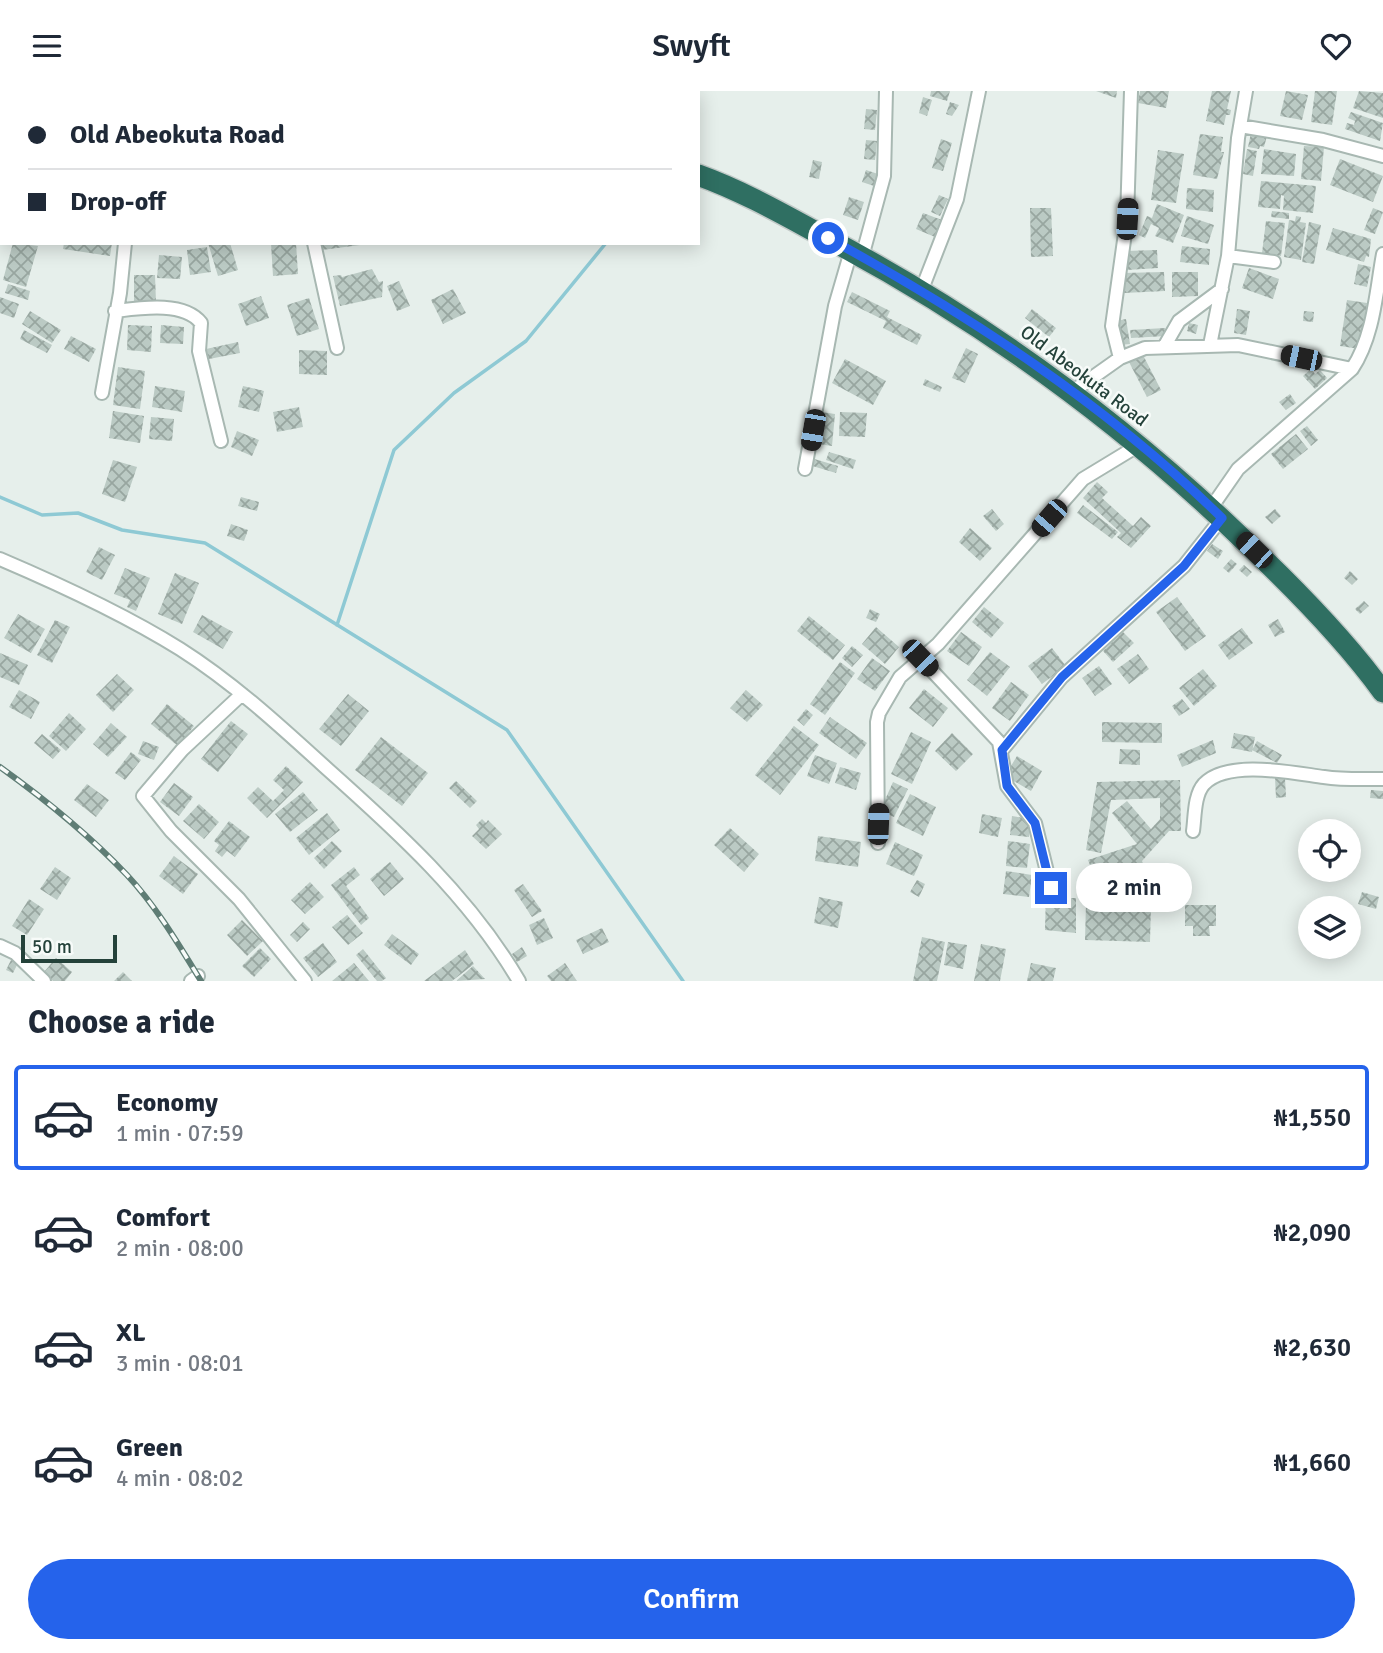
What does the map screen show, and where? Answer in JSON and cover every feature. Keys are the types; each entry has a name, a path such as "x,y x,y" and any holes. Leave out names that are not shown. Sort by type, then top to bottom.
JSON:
{"highway":[{"name":"Old Abeokuta Road","path":"700,176 736,188 922,289 1072,392 1139,445 1217,513 1303,598 1383,692"}],"street":[{"path":"805,469 835,306 857,254 884,176 886,91"},
{"path":"922,289 957,199 979,91"},
{"path":"1120,358 1112,326 1127,219 1131,91"},
{"path":"1210,345 1228,256 1240,126 1246,91"},
{"path":"1240,126 1323,140 1383,156"},
{"path":"102,393 120,293 125,245"},
{"path":"314,245 337,348"},
{"path":"1002,750 1062,677 1184,566 1217,513 1238,470 1352,369 1363,353 1383,254"},
{"path":"1228,256 1275,262"},
{"path":"1164,347 1179,321 1222,289"},
{"path":"1194,309 1214,323"},
{"path":"115,311 183,310 194,314 201,323 199,351 221,441"},
{"path":"1072,392 1120,358 1145,348 1238,345 1352,369"},
{"path":"878,843 878,713 900,677 938,644 966,614 1083,479 1139,445"},
{"path":"0,559 87,599 179,648 242,694 422,857 481,923 519,981"},
{"path":"920,658 999,742 1007,786 1035,823 1051,888"},
{"path":"242,694 182,750 143,796 171,831 239,899 305,981"},
{"path":"1193,831 1199,792 1205,783 1228,772 1293,772 1325,778 1383,779"},
{"path":"0,946 15,953 44,981"}],"building":[{"path":"931,91 950,91 947,101 930,96"},
{"path":"1096,91 1117,91 1116,98"},
{"path":"1140,91 1169,91 1166,108 1138,103"},
{"path":"1212,91 1231,91 1227,109 1231,110 1230,115 1226,115 1224,125 1206,121"},
{"path":"1286,91 1308,95 1302,120 1280,116"},
{"path":"1315,91 1337,91 1332,125 1311,122"},
{"path":"1359,91 1383,93 1383,118 1353,108"},
{"path":"923,97 932,100 927,116 919,113"},
{"path":"950,102 959,105 952,116 946,114"},
{"path":"866,109 877,110 875,130 864,129"},
{"path":"1351,112 1383,123 1380,141 1345,129 1347,123 1354,125 1355,121 1348,118"},
{"path":"1251,133 1267,136 1264,147 1248,147"},
{"path":"1200,134 1223,137 1221,152 1224,152 1217,179 1193,175"},
{"path":"941,139 952,143 943,171 932,168"},
{"path":"866,140 877,141 875,160 864,159"},
{"path":"1304,146 1324,147 1321,181 1301,179"},
{"path":"1247,149 1257,151 1253,176 1243,174"},
{"path":"1264,149 1296,154 1294,176 1261,174"},
{"path":"1158,150 1184,154 1176,203 1151,200"},
{"path":"1340,159 1383,176 1373,202 1330,185"},
{"path":"813,160 822,162 819,179 809,177"},
{"path":"866,170 878,174 874,186 862,182"},
{"path":"1261,181 1316,186 1313,213 1283,210 1284,196 1281,195 1280,209 1258,207"},
{"path":"1187,188 1214,190 1213,212 1186,209"},
{"path":"939,195 948,199 940,216 931,212"},
{"path":"849,197 864,202 858,220 843,215"},
{"path":"1157,204 1184,215 1173,243 1155,236 1159,228 1151,224 1145,238 1139,235 1147,216 1152,218"},
{"path":"1030,208 1051,208 1053,256 1031,257"},
{"path":"1373,208 1383,212 1375,234 1364,230"},
{"path":"1272,211 1289,213 1289,219 1271,217"},
{"path":"923,213 942,220 935,237 916,229"},
{"path":"1187,216 1214,225 1208,244 1181,236"},
{"path":"1296,216 1301,217 1300,222 1306,223 1301,260 1284,257 1289,220 1295,221"},
{"path":"1266,221 1285,223 1281,256 1262,253"},
{"path":"1309,222 1321,225 1314,264 1302,262"},
{"path":"1333,228 1371,239 1369,257 1366,256 1364,262 1326,250"},
{"path":"12,245 38,246 26,287 3,280"},
{"path":"64,245 112,245 110,256 63,249"},
{"path":"209,245 231,245 238,270 218,276"},
{"path":"271,245 296,245 298,274 273,276"},
{"path":"321,245 360,245 322,250"},
{"path":"1182,246 1210,249 1209,265 1180,262"},
{"path":"207,247 211,272 190,275 187,250"},
{"path":"1157,250 1158,268 1127,270 1126,251"},
{"path":"159,255 182,257 180,279 157,278"},
{"path":"1358,264 1371,267 1367,287 1354,284"},
{"path":"1249,268 1279,279 1273,299 1242,288"},
{"path":"372,269 379,282 383,281 382,297 340,306 333,276 342,277"},
{"path":"1164,272 1165,291 1124,293 1123,273"},
{"path":"1172,272 1198,272 1198,296 1172,297"},
{"path":"134,275 155,275 156,302 134,302"},
{"path":"399,281 410,306 397,311 387,286"},
{"path":"8,284 30,291 28,300 5,293"},
{"path":"453,289 466,313 443,324 431,300"},
{"path":"852,292 890,311 887,317 922,335 917,345 883,328 886,321 847,302"},
{"path":"261,296 269,318 246,326 238,304"},
{"path":"0,297 19,304 14,318 0,313"},
{"path":"309,298 319,329 297,336 287,305"},
{"path":"1347,300 1367,303 1360,349 1340,346"},
{"path":"1032,309 1056,328 1049,337 1025,318"},
{"path":"1237,309 1250,311 1246,335 1234,333"},
{"path":"30,311 61,330 52,343 22,324"},
{"path":"1304,311 1314,312 1313,322 1303,321"},
{"path":"1126,319 1130,344 1120,345 1116,321"},
{"path":"1189,323 1198,325 1196,334 1187,331"},
{"path":"128,325 152,326 151,352 127,350"},
{"path":"161,325 184,327 183,344 160,343"},
{"path":"1165,328 1166,336 1131,338 1130,330"},
{"path":"24,330 52,345 47,353 20,339"},
{"path":"71,336 96,349 89,362 64,349"},
{"path":"238,342 240,353 209,359 206,349"},
{"path":"966,348 978,354 965,383 952,378"},
{"path":"299,350 327,351 327,375 299,374"},
{"path":"1143,355 1161,390 1147,397 1129,362"},
{"path":"845,359 886,381 873,405 832,383"},
{"path":"118,367 145,371 140,409 113,405"},
{"path":"1311,369 1315,374 1320,370 1327,378 1315,389 1303,376"},
{"path":"925,379 942,387 940,392 923,385"},
{"path":"155,386 185,391 182,412 152,407"},
{"path":"243,386 264,391 259,412 238,407"},
{"path":"1290,394 1296,403 1286,410 1279,402"},
{"path":"299,407 303,427 277,432 273,412"},
{"path":"113,411 144,416 140,443 109,438"},
{"path":"821,412 835,414 832,446 818,444"},
{"path":"840,412 867,413 865,437 839,436"},
{"path":"151,417 174,419 172,441 149,439"},
{"path":"1307,426 1318,440 1311,446 1300,431"},
{"path":"237,431 259,440 252,456 231,447"},
{"path":"1296,434 1308,449 1283,469 1271,454"},
{"path":"829,452 856,460 853,469 826,460"},
{"path":"811,458 838,466 836,473 809,465"},
{"path":"113,460 137,467 125,502 102,494"},
{"path":"1097,482 1108,492 1102,498 1133,526 1141,517 1151,526 1131,548 1117,537 1121,533 1083,498"},
{"path":"241,497 259,502 257,511 238,506"},
{"path":"1083,505 1118,532 1112,539 1077,513"},
{"path":"992,509 1004,524 996,531 983,516"},
{"path":"1275,509 1281,516 1272,524 1265,517"},
{"path":"231,524 248,530 244,541 227,536"},
{"path":"970,528 992,548 980,561 959,542"},
{"path":"1212,544 1223,551 1218,559 1207,551"},
{"path":"99,547 115,555 102,580 86,572"},
{"path":"1231,559 1237,564 1229,573 1223,568"},
{"path":"1244,565 1252,572 1247,577 1239,570"},
{"path":"125,568 150,578 136,611 127,607 130,600 114,594"},
{"path":"1350,571 1358,579 1352,585 1344,578"},
{"path":"175,573 199,583 182,624 158,614"},
{"path":"1177,597 1206,636 1185,651 1156,612"},
{"path":"1364,601 1369,606 1360,614 1355,609"},
{"path":"984,607 1004,623 991,638 972,622"},
{"path":"870,609 880,614 876,622 866,618"},
{"path":"18,614 45,629 31,653 4,638"},
{"path":"202,615 233,632 223,649 193,632"},
{"path":"809,616 845,645 833,660 797,631"},
{"path":"1278,619 1285,632 1275,637 1268,625"},
{"path":"55,620 70,627 52,663 37,655"},
{"path":"876,627 899,647 885,664 862,644"},
{"path":"1242,628 1253,643 1229,660 1218,645"},
{"path":"961,632 982,647 969,666 947,651"},
{"path":"1123,632 1134,643 1113,662 1103,651"},
{"path":"852,646 863,655 852,667 842,658"},
{"path":"1052,648 1066,666 1042,684 1028,666"},
{"path":"990,652 1010,667 987,696 967,680"},
{"path":"0,653 28,665 19,685 0,677"},
{"path":"1138,654 1149,669 1129,684 1117,669"},
{"path":"872,658 890,671 875,691 857,679"},
{"path":"840,662 855,673 825,715 810,704"},
{"path":"1099,666 1112,684 1095,696 1082,678"},
{"path":"1203,669 1217,686 1194,706 1179,688"},
{"path":"117,674 134,690 113,712 96,695"},
{"path":"1011,682 1029,695 1010,721 992,708"},
{"path":"924,689 948,708 933,727 909,708"},
{"path":"19,690 40,702 31,719 9,707"},
{"path":"746,690 763,705 747,722 730,708"},
{"path":"348,694 369,711 341,746 319,729"},
{"path":"1182,699 1190,709 1179,716 1172,706"},
{"path":"167,704 194,726 178,746 151,724"},
{"path":"806,709 813,715 804,726 797,720"},
{"path":"69,713 86,729 66,751 49,736"},
{"path":"830,717 867,743 856,759 819,733"},
{"path":"231,721 248,734 218,772 201,759"},
{"path":"1102,722 1162,723 1162,743 1102,742"},
{"path":"111,723 127,737 108,757 93,744"},
{"path":"794,726 819,745 780,795 755,775"},
{"path":"911,732 931,742 912,784 891,774"},
{"path":"952,733 973,754 956,771 935,751"},
{"path":"1234,733 1255,737 1252,752 1231,748"},
{"path":"42,734 61,750 53,759 34,743"},
{"path":"381,737 428,773 402,806 355,770"},
{"path":"1213,740 1216,753 1182,767 1177,755"},
{"path":"143,741 159,747 154,760 138,754"},
{"path":"1257,741 1282,755 1277,763 1252,750"},
{"path":"1120,749 1140,750 1140,765 1119,764"},
{"path":"131,752 141,760 125,780 115,773"},
{"path":"815,755 837,763 829,784 807,776"},
{"path":"1017,756 1042,771 1031,791 1005,776"},
{"path":"286,766 303,782 267,818 247,798 258,787 273,801 284,790 273,780"},
{"path":"840,767 861,773 856,790 835,783"},
{"path":"1275,778 1285,778 1286,797 1276,798"},
{"path":"1180,780 1181,831 1169,831 1142,861 1144,866 1097,883 1088,860 1137,844 1112,813 1127,801 1151,829 1160,819 1160,798 1111,800 1101,853 1086,850 1097,782"},
{"path":"456,781 477,801 470,808 449,788"},
{"path":"893,782 908,789 894,817 880,811"},
{"path":"174,783 193,797 179,816 160,802"},
{"path":"87,784 109,800 96,817 74,800"},
{"path":"1371,790 1383,791 1383,799 1370,798"},
{"path":"303,792 318,810 290,832 275,814"},
{"path":"910,794 936,807 923,836 896,823"},
{"path":"199,804 219,822 204,839 183,821"},
{"path":"327,813 340,830 309,855 296,838"},
{"path":"982,814 1002,818 998,837 979,833"},
{"path":"1012,816 1031,819 1029,837 1010,835"},
{"path":"482,819 486,823 488,820 502,834 486,849 472,836 479,829 476,825"},
{"path":"229,821 250,837 235,857 227,851 222,857 215,851 219,845 214,841"},
{"path":"730,828 759,854 744,872 714,845"},
{"path":"818,836 861,842 858,867 815,861"},
{"path":"332,841 342,851 324,869 314,858"},
{"path":"1008,841 1030,844 1027,868 1006,866"},
{"path":"895,842 923,855 914,876 886,864"},
{"path":"174,856 198,874 183,894 159,876"},
{"path":"390,862 404,879 384,896 370,879"},
{"path":"55,867 71,878 57,900 40,889"},
{"path":"354,867 360,875 346,886 369,918 361,925 331,885"},
{"path":"1006,871 1032,875 1029,897 1003,894"},
{"path":"917,880 925,884 919,897 910,892"},
{"path":"310,882 324,897 305,914 291,900"},
{"path":"523,884 542,911 532,917 514,890"},
{"path":"1046,892 1057,892 1057,898 1076,898 1076,933 1045,930"},
{"path":"1362,892 1379,897 1376,909 1361,905"},
{"path":"819,897 843,902 838,928 814,923"},
{"path":"29,899 44,909 27,935 12,926"},
{"path":"1086,903 1151,904 1150,942 1085,940"},
{"path":"1185,905 1216,905 1216,926 1209,926 1210,936 1193,936 1193,926 1185,926"},
{"path":"347,915 363,933 348,945 332,927"},
{"path":"544,918 553,938 537,945 529,925"},
{"path":"242,920 263,941 247,956 227,935"},
{"path":"303,922 310,929 297,942 290,935"},
{"path":"602,928 609,942 583,954 576,940"},
{"path":"392,934 419,954 411,965 384,945"},
{"path":"922,937 945,942 937,981 913,981"},
{"path":"948,942 967,945 963,969 944,965"},
{"path":"323,943 337,962 318,977 303,958"},
{"path":"981,944 1006,949 1000,981 974,981"},
{"path":"522,947 527,956 517,962 512,954"},
{"path":"260,948 271,959 254,977 242,966"},
{"path":"363,949 386,978 382,981 377,981 356,955"},
{"path":"465,950 474,964 452,981 424,981"},
{"path":"12,958 19,961 13,973 6,970"},
{"path":"56,958 72,972 65,981 53,981 44,972"},
{"path":"354,963 369,981 332,981"},
{"path":"565,963 577,981 551,981 547,976"},
{"path":"1031,963 1056,968 1053,981 1027,981"},
{"path":"473,966 485,979 456,981"},
{"path":"123,972 132,981 114,981"}],"waterway":[{"path":"337,625 394,450 454,393 526,341 604,245"},
{"path":"0,497 42,515 78,513 122,530 205,543 507,730 683,981"}],"railway":[{"path":"0,767 66,818 127,875 176,940 201,981"}],"route":[{"path":"828,238 922,289 1051,376 1131,438 1222,518 1198,552 1184,566 1062,677 1002,750 1007,786 1035,823 1051,888"}]}
